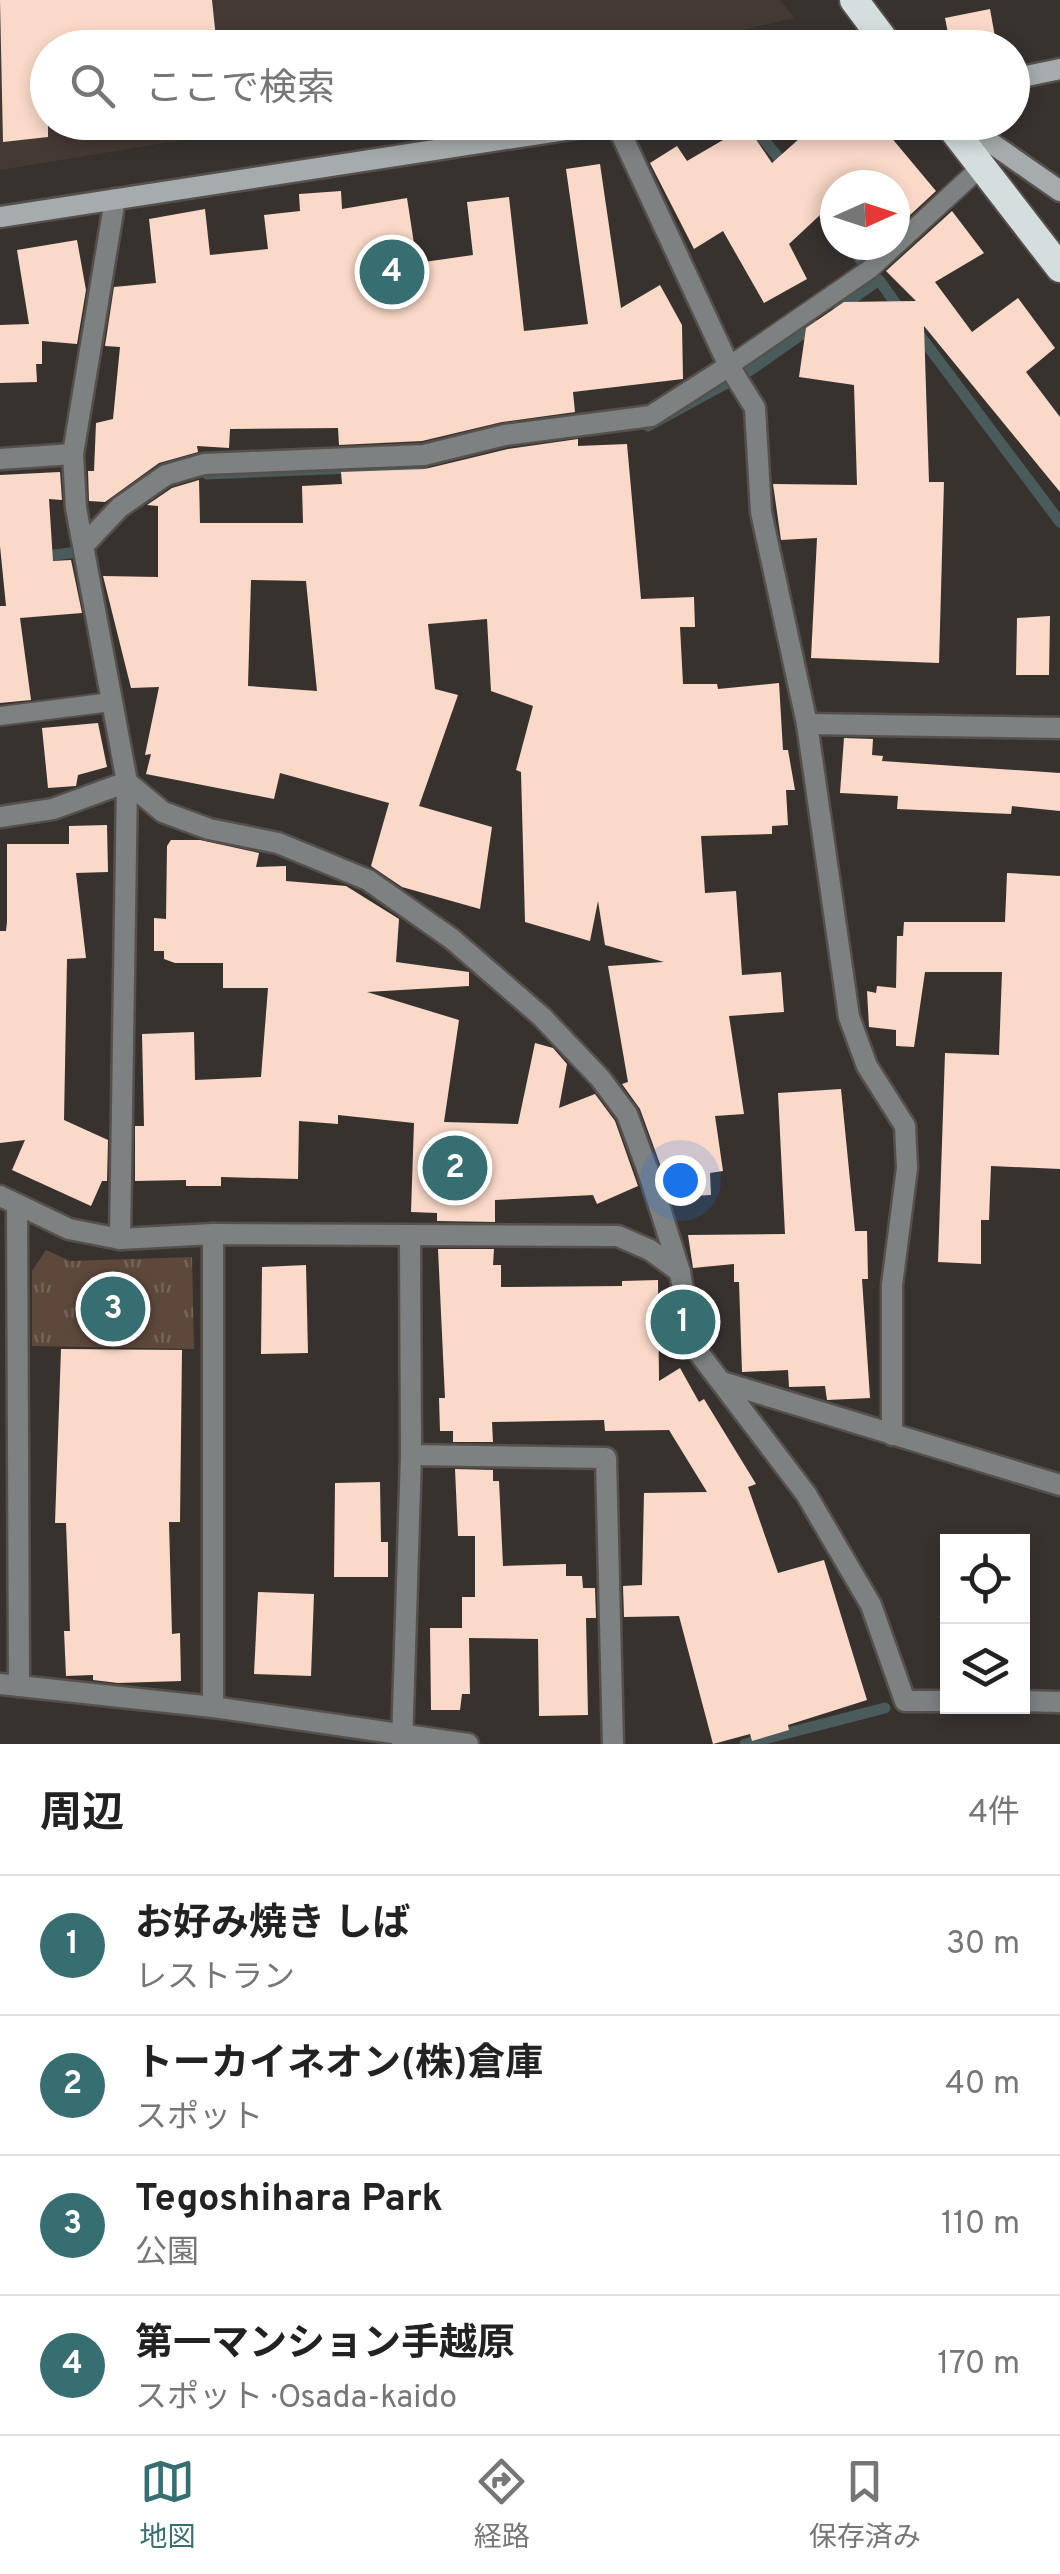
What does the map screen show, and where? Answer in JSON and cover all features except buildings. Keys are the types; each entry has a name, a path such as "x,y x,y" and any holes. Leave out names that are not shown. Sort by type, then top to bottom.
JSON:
{"highway":[{"path":"854,0 876,30"},
{"path":"961,140 1060,268"}],"main road":[{"path":"1030,75 1060,69"},
{"path":"0,218 505,140"},
{"path":"987,140 1060,191"}],"street":[{"path":"625,140 729,366 755,408 764,529 807,724 850,1017 867,1066 905,1126 907,1168 892,1285 892,1436"},
{"path":"115,199 74,454 76,508 127,782 120,1240"},
{"path":"85,544 120,507 166,475 204,464 424,455 505,435 651,416 729,366"},
{"path":"0,459 74,454"},
{"path":"807,724 1060,728"},
{"path":"0,817 53,809 127,782"},
{"path":"127,782 162,812 292,848 368,880 452,939 542,1017 600,1078 627,1114 680,1272 692,1344 806,1494 871,1605 906,1701 940,1701"},
{"path":"468,1744 402,1738 213,1707 9,1685 8,1201 69,1228 120,1240 213,1234 410,1238 618,1236 650,1250 680,1272"},
{"path":"213,1234 213,1707"},
{"path":"402,1738 410,1455 410,1238"},
{"path":"719,1381 1060,1485"},
{"path":"410,1455 606,1458 613,1744"},
{"path":"1030,1702 1060,1702"}],"lane":[{"path":"729,366 870,269 981,167"},
{"path":"0,716 112,702"}],"shaded area":[{"path":"0,0 780,0 794,18 743,30 30,30 30,140 183,140 0,170"}],"green space":[{"path":"46,1250 70,1261 192,1257 194,1349 32,1346 32,1271"}],"waterway":[{"path":"764,140 786,167"},
{"path":"813,201 820,210"},
{"path":"861,260 865,265"},
{"path":"839,308 879,280 901,311"},
{"path":"648,426 749,371 815,325"},
{"path":"915,329 1060,522"},
{"path":"207,474 423,465"},
{"path":"39,557 85,551"},
{"path":"745,1744 885,1708"}],"place":[{"name":"第一マンション手越原","path":"392,272"},
{"name":"トーカイネオン(株)倉庫","path":"455,1168"},
{"name":"Tegoshihara Park","path":"113,1309"},
{"name":"お好み焼き しば","path":"683,1322"}]}
